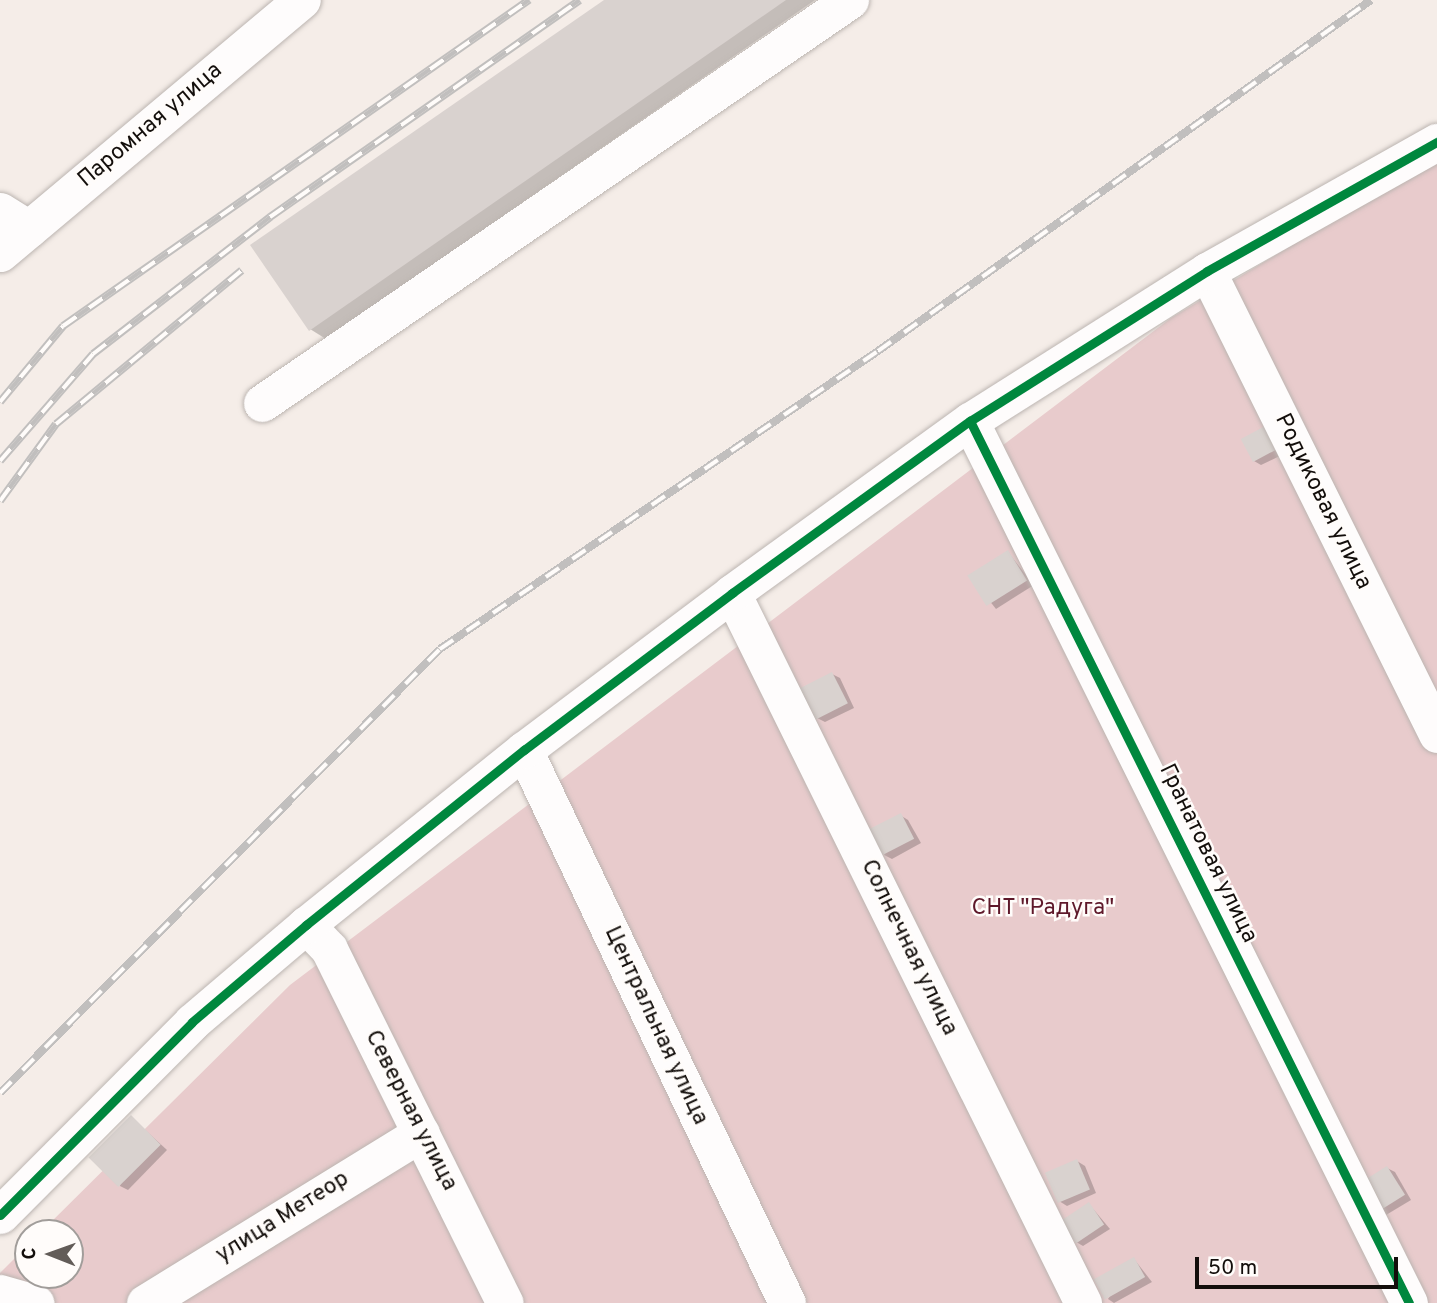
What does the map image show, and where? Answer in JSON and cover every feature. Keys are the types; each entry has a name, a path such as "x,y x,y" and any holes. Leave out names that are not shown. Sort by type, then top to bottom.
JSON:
{"street":[{"name":"Паромная улица","path":"0,253 15,220 302,0"},
{"path":"262,404 850,0"},
{"path":"0,1215 192,1022 306,925 524,750 732,593 970,421 1208,271 1437,142"},
{"name":"Родиковая улица","path":"1208,271 1437,734"},
{"name":"Гранатовая улица","path":"970,421 1409,1303"},
{"name":"Солнечная улица","path":"732,593 1083,1303"},
{"name":"Центральная улица","path":"524,750 787,1303"},
{"name":"Северная улица","path":"306,925 329,949 505,1303"},
{"name":"улица Метеор","path":"145,1303 421,1133"},
{"path":"0,1293 36,1303"}],"green space":[{"name":"СНТ \"Радуга\"","path":"1437,158 1437,1303 0,1303 0,1273 14,1259 14,1289 84,1289 84,1219 54,1219 290,985 1171,318"}],"building":[{"path":"604,0 786,0 309,331 250,245"},
{"path":"1269,424 1281,447 1253,462 1241,439"},
{"path":"1008,550 1027,581 986,606 967,575"},
{"path":"832,672 848,703 816,720 800,688"},
{"path":"901,813 914,839 882,855 869,829"},
{"path":"131,1115 161,1145 118,1187 89,1157"},
{"path":"1077,1159 1090,1189 1058,1203 1045,1173"},
{"path":"1387,1166 1405,1195 1378,1212 1360,1183"},
{"path":"1089,1202 1104,1224 1076,1243 1061,1221"},
{"path":"1134,1257 1145,1277 1105,1299 1094,1279"}],"railway":[{"path":"0,402 63,326 529,0"},
{"path":"0,461 93,354 270,217 580,0"},
{"path":"0,1093 440,649 878,351 1371,0"},
{"path":"0,501 56,424 242,270"}],"cycle path":[{"path":"0,1215 192,1022 306,925 524,750 732,593 970,421 1207,271 1437,142"},
{"path":"970,421 1409,1303"}]}
